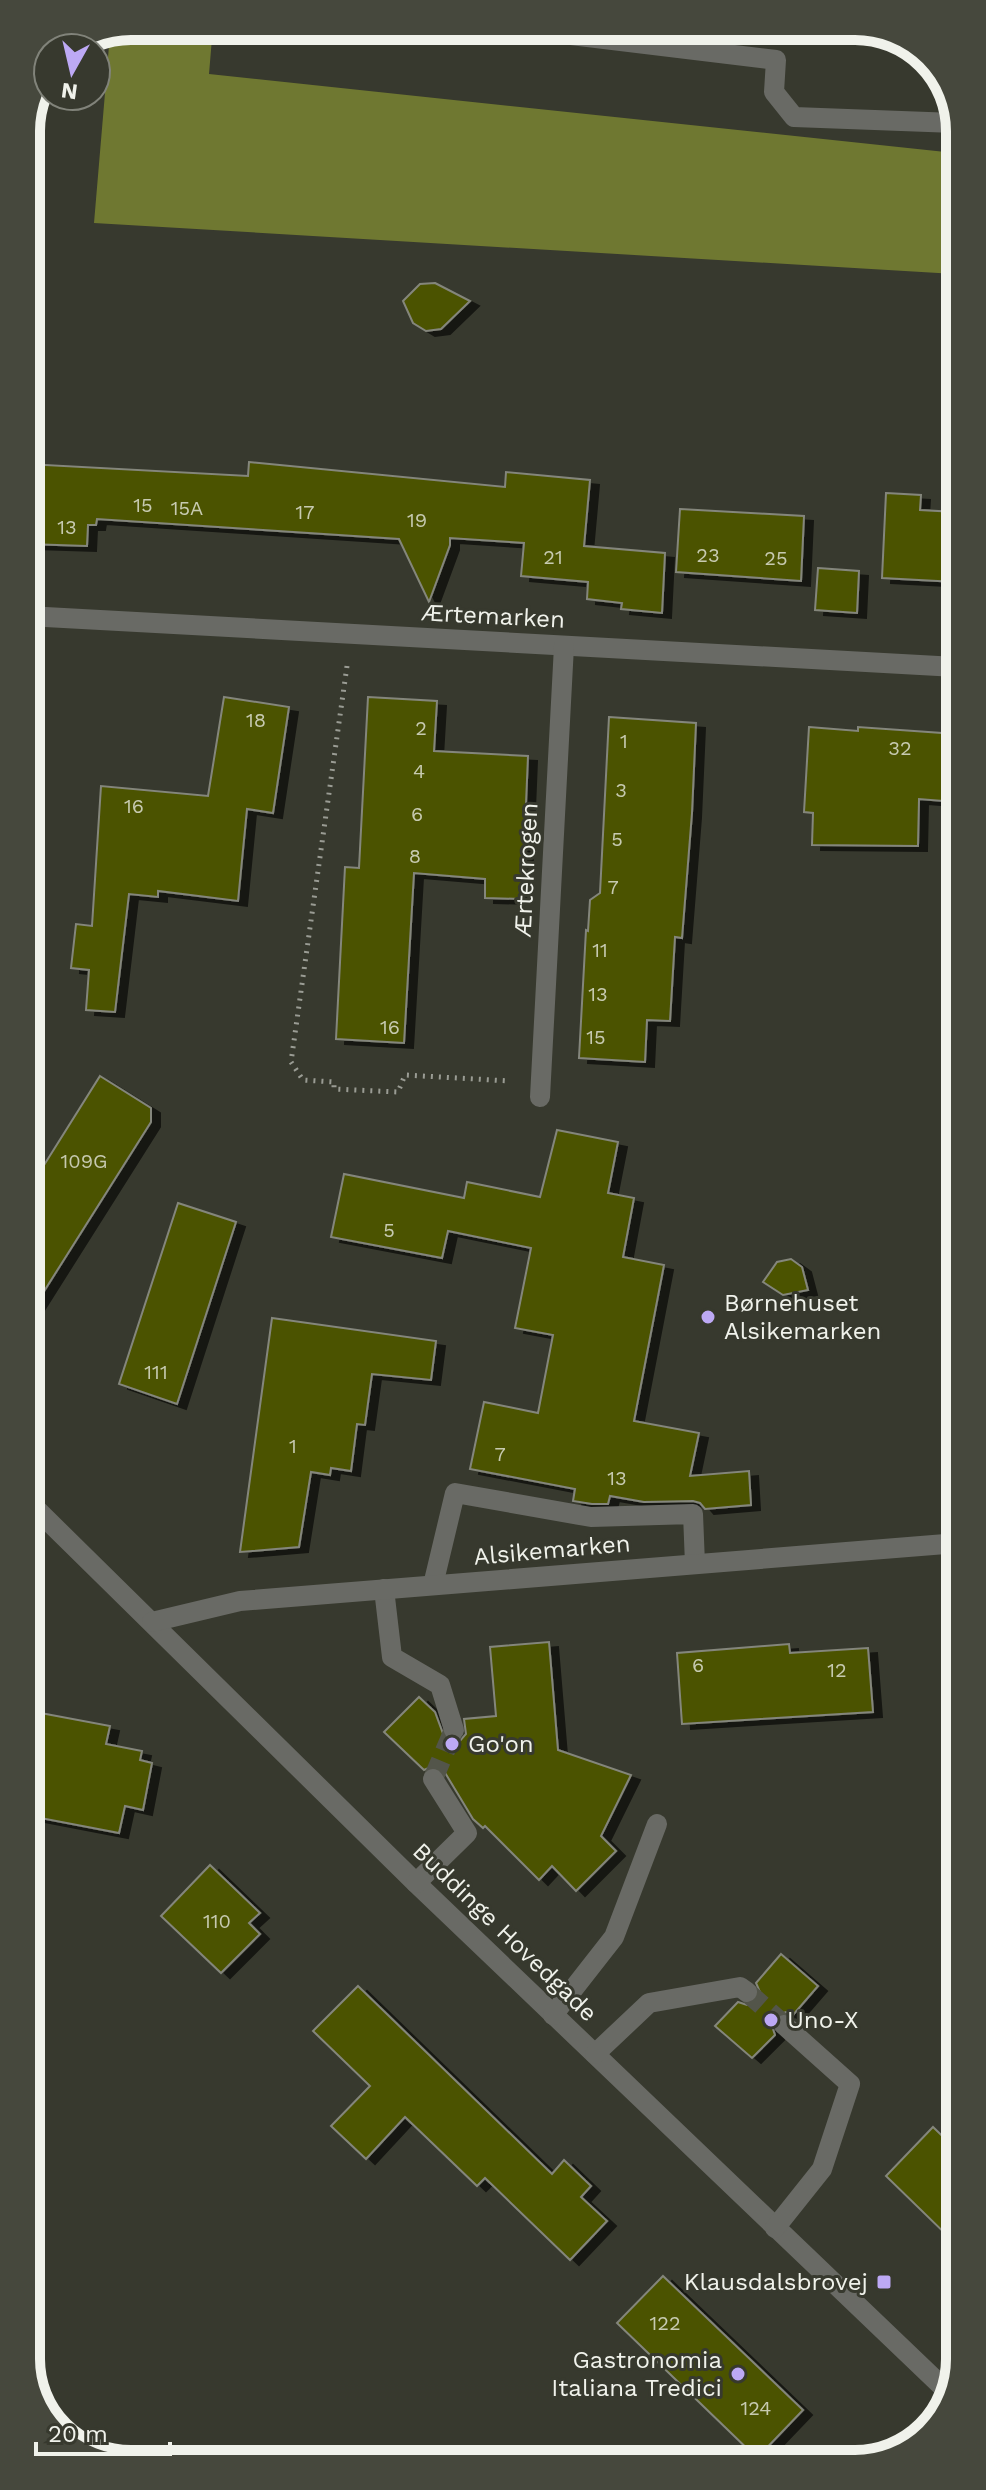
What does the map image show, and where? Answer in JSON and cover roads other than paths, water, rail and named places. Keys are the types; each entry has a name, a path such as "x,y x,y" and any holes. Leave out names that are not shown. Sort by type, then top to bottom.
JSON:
{"street":[{"path":"611,40 776,60 774,92 794,117 945,123"},
{"name":"Ærtemarken","path":"40,617 946,666"},
{"name":"Ærtekrogen","path":"540,1090 564,646"},
{"path":"433,1585 455,1493 591,1517 693,1514 695,1564"},
{"name":"Buddinge Hovedgade","path":"40,1513 416,1883 942,2386"},
{"name":"Alsikemarken","path":"152,1622 240,1601 946,1544"},
{"path":"384,1589 392,1657 440,1685 454,1730"},
{"path":"416,1883 467,1833 433,1779"},
{"path":"553,2015 614,1937 657,1824"},
{"path":"595,2054 649,2003 740,1987 747,1992"},
{"path":"775,2228 822,2169 850,2084 784,2025"}],"tunnel":[{"path":"433,1779 454,1730"},
{"path":"747,1992 784,2025"}],"place":[{"name":"Børnehuset Alsikemarken","path":"708,1317"},
{"name":"Go'on","path":"452,1744"},
{"name":"Uno-X","path":"771,2020"},
{"name":"Klausdalsbrovej","path":"884,2282"},
{"name":"Gastronomia Italiana Tredici","path":"738,2374"}]}
